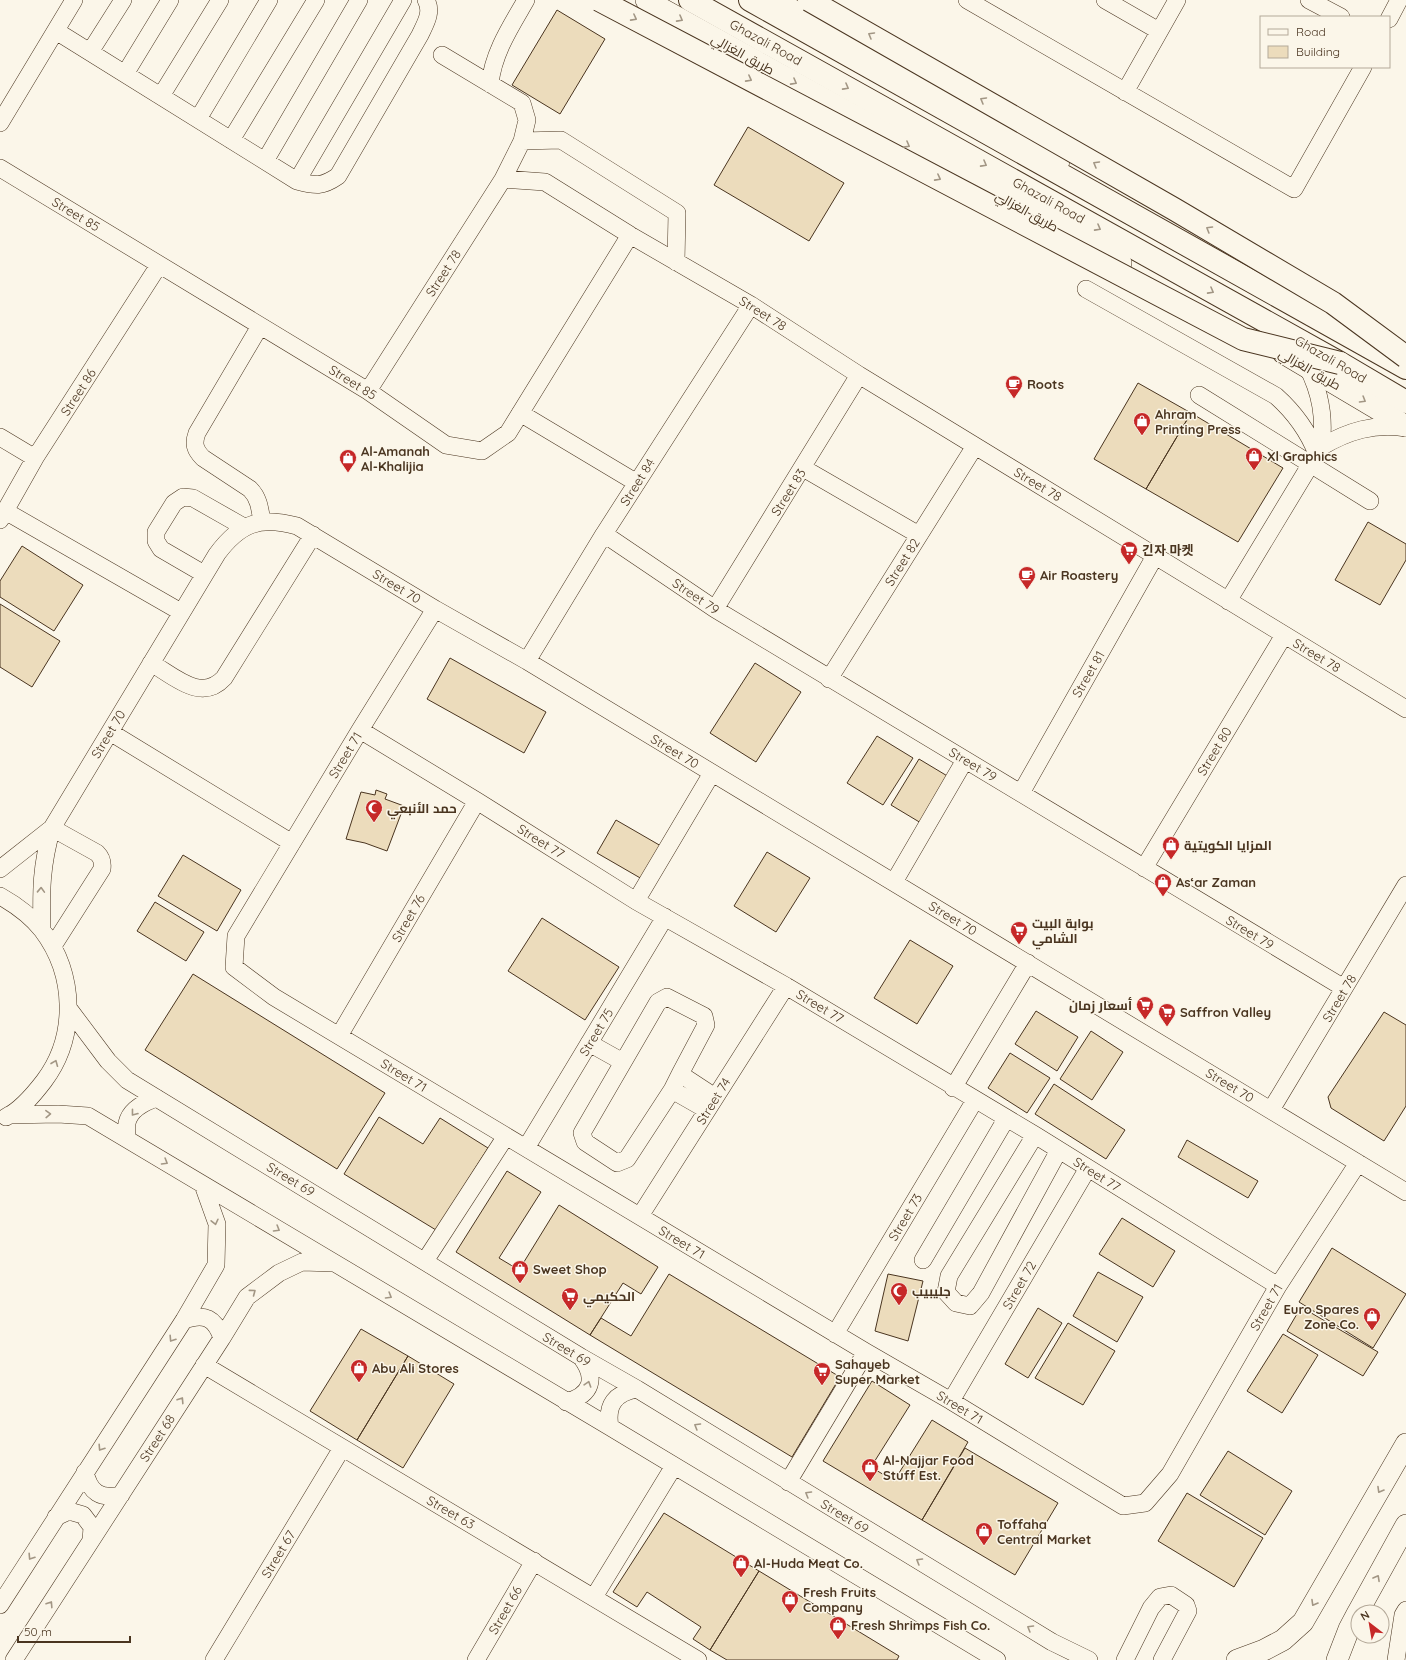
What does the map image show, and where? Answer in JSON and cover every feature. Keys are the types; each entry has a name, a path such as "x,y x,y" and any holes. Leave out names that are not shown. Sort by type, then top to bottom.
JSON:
{"highway":[{"path":"599,0 1243,339 1340,363"},
{"name":"Ghazali Road","path":"690,0 1340,363 1406,402"},
{"path":"750,0 1406,368"},
{"path":"809,0 1174,209 1333,303 1406,357"}],"main road":[{"name":"طريق الغزالي","path":"646,0 1307,366 1406,427"},
{"path":"774,0 1406,357"},
{"path":"1237,1660 1264,1650 1283,1640 1303,1622 1403,1462"},
{"path":"1362,1604 1406,1525"},
{"path":"1337,1660 1350,1627"}],"street":[{"path":"0,123 74,0"},
{"path":"90,52 123,0"},
{"path":"125,74 170,0"},
{"path":"161,96 220,0"},
{"path":"198,119 269,0"},
{"path":"231,140 316,0"},
{"path":"265,161 360,0"},
{"path":"297,181 403,0"},
{"path":"56,31 297,181 308,184 325,185 338,176 420,35 428,17 428,4 426,0"},
{"path":"490,84 491,73 500,48 526,0"},
{"path":"967,0 1294,189 1362,68"},
{"path":"1105,0 1159,31"},
{"path":"1125,92 1176,0"},
{"path":"1309,0 1339,16"},
{"path":"1390,17 1399,0"},
{"path":"442,56 522,103 527,120 522,141 503,179"},
{"path":"522,141 561,140 677,213 676,262"},
{"name":"Street 85","path":"0,168 368,391 446,444 482,451 508,433 630,235"},
{"name":"Street 78","path":"368,391 503,179 545,182 630,235 751,305 859,375 1406,709"},
{"name":"Street 86","path":"3,516 35,458 159,265"},
{"path":"1086,289 1276,396 1297,416 1312,440 1316,455"},
{"name":"Street 84","path":"526,662 604,534 751,305"},
{"path":"260,326 197,433 195,447 203,458 254,493 259,504 262,522"},
{"path":"1228,601 1316,455 1323,426 1322,406 1314,378 1307,366"},
{"name":"Street 83","path":"715,609 859,375"},
{"path":"1199,395 1316,455 1370,501"},
{"path":"520,414 637,483"},
{"path":"1316,455 1348,433 1364,428 1379,426 1406,427"},
{"path":"0,437 35,458"},
{"name":"Street 82","path":"829,679 975,446"},
{"path":"803,468 920,535"},
{"path":"204,574 161,549 156,541 156,532 174,503 183,497 193,498 244,527"},
{"path":"3,516 181,612"},
{"name":"Street 70","path":"42,929 42,871 52,828 204,574 228,538 244,527 262,522 280,521 298,526 894,882 1406,1192"},
{"name":"Street 79","path":"604,534 715,609 829,679 1344,988"},
{"path":"151,663 190,686 200,690 209,689 218,685 224,678 313,535"},
{"name":"Street 81","path":"1021,793 1155,556"},
{"name":"Street 71","path":"435,609 236,936 234,967 274,997 835,1334 951,1401 1123,1506 1145,1503 1170,1474 1278,1286 1358,1163"},
{"name":"Street 80","path":"1144,868 1284,635"},
{"name":"Street 77","path":"360,730 477,801 636,901 786,986 953,1088 1059,1150 1278,1286"},
{"path":"110,732 292,843"},
{"path":"894,882 965,760"},
{"path":"636,901 712,773"},
{"name":"Street 76","path":"339,1036 477,801"},
{"path":"52,828 97,853 103,863 102,869 53,946"},
{"name":"Street 70","path":"0,869 52,828"},
{"name":"Street 78","path":"1271,1110 1406,886"},
{"path":"0,896 23,910 42,929 53,946 65,976 69,1009 65,1040 53,1069 34,1095 5,1117"},
{"name":"Street 75","path":"526,1148 665,917"},
{"path":"953,1088 1028,963"},
{"name":"Street 74","path":"640,1216 786,986"},
{"path":"667,997 704,1016 706,1025 680,1074 672,1090 627,1159 617,1164 585,1142 582,1133 658,1002 667,997"},
{"name":"Street 69","path":"69,1009 108,1061 127,1080 1052,1642 1089,1660"},
{"path":"592,1038 626,1057"},
{"path":"680,1074 711,1103"},
{"path":"672,1090 711,1103"},
{"path":"127,1139 127,1122 135,1110 146,1102 156,1098"},
{"name":"Street 73","path":"835,1334 975,1100"},
{"path":"5,1117 58,1114 88,1116 997,1660"},
{"path":"923,1260 1006,1118"},
{"path":"1034,1135 949,1276 946,1292 956,1303 970,1306 981,1293 1059,1150"},
{"path":"425,1261 506,1136"},
{"name":"Street 72","path":"951,1401 1088,1168"},
{"path":"0,1605 184,1320 216,1265 216,1224 203,1185"},
{"name":"Street 68","path":"14,1660 247,1297 278,1273 302,1262 333,1262"},
{"path":"184,1320 196,1316 208,1318 218,1326 222,1338"},
{"path":"788,1482 866,1352"},
{"path":"566,1402 578,1398 587,1390 591,1378 588,1367 581,1357"},
{"name":"Street 63","path":"204,1365 698,1660"},
{"path":"610,1427 608,1416 610,1406 617,1397 626,1391 637,1389"},
{"name":"Street 67","path":"214,1660 342,1448"},
{"path":"594,1597 674,1466"},
{"path":"85,1472 88,1484 96,1494 108,1498 121,1495"},
{"path":"56,1517 69,1511 83,1515 92,1527 91,1541"},
{"name":"Street 66","path":"476,1660 534,1561"},
{"path":"1125,1660 1152,1608 1160,1597 1170,1595 1186,1605 1188,1611 1162,1660"},
{"path":"1396,1660 1403,1615 1406,1610"},
{"path":"1052,1642 1064,1655 1066,1660"}],"building":[{"path":"557,10 605,39 560,114 512,85"},
{"path":"748,127 844,183 809,241 714,185"},
{"name":"Ahram Printing Press","path":"1138,383 1191,413 1146,489 1094,459"},
{"path":"1191,413 1283,468 1238,542 1146,489"},
{"path":"1368,522 1406,544 1406,560 1380,605 1335,580"},
{"path":"22,546 83,585 54,631 0,597 0,581"},
{"path":"0,604 60,641 32,687 0,667"},
{"path":"450,658 546,712 524,753 427,699"},
{"path":"755,663 801,692 756,762 710,733"},
{"path":"877,736 913,758 883,805 847,783"},
{"path":"919,759 949,777 921,823 891,805"},
{"name":"حمد الأنبعي","path":"376,790 387,794 385,799 404,806 387,851 365,843 346,839 361,792 375,795"},
{"path":"616,820 661,846 642,879 597,853"},
{"path":"767,852 810,878 776,932 734,906"},
{"path":"183,855 241,890 217,931 158,896"},
{"path":"155,902 204,932 186,961 137,931"},
{"path":"542,918 619,967 585,1020 508,971"},
{"path":"910,940 953,966 917,1024 874,998"},
{"path":"193,974 385,1093 337,1169 145,1050"},
{"path":"1036,1011 1078,1037 1057,1071 1015,1044"},
{"path":"1384,1012 1406,1025 1406,1106 1384,1141 1331,1108 1328,1097"},
{"path":"1091,1031 1123,1052 1092,1100 1060,1079"},
{"path":"1010,1053 1050,1078 1027,1113 988,1088"},
{"path":"1054,1084 1125,1130 1106,1159 1035,1114"},
{"path":"379,1117 423,1144 440,1118 488,1148 436,1230 344,1174"},
{"path":"1187,1140 1258,1181 1248,1198 1178,1157"},
{"path":"507,1171 541,1192 499,1258 519,1270 559,1205 658,1267 641,1294 623,1283 590,1335 456,1252"},
{"path":"1122,1218 1175,1251 1153,1287 1099,1254"},
{"path":"1332,1248 1406,1294 1373,1348 1299,1302"},
{"path":"1098,1272 1143,1297 1117,1342 1073,1316"},
{"path":"669,1274 840,1377 792,1457 590,1335 601,1318 631,1336"},
{"name":"جليبيب","path":"888,1274 923,1281 908,1341 875,1331"},
{"path":"1301,1307 1378,1352 1363,1376 1287,1331"},
{"path":"1038,1308 1062,1323 1028,1378 1005,1364"},
{"path":"1068,1323 1115,1351 1083,1405 1035,1378"},
{"name":"Abu Ali Stores","path":"361,1329 408,1356 357,1440 310,1411"},
{"path":"1283,1334 1318,1355 1282,1413 1247,1391"},
{"path":"408,1356 454,1384 403,1468 357,1440"},
{"path":"872,1381 910,1405 871,1467 894,1481 932,1420 968,1442 922,1520 823,1461"},
{"path":"965,1448 1058,1503 1015,1575 922,1520"},
{"path":"1228,1451 1292,1491 1265,1535 1200,1495"},
{"path":"1187,1493 1263,1538 1234,1587 1158,1541"},
{"path":"664,1513 759,1571 710,1650 693,1639 701,1627 647,1592 637,1607 613,1592"},
{"path":"759,1571 899,1656 897,1660 727,1660 710,1650"}],"place":[{"name":"Roots","path":"1014,399"},
{"name":"Ahram Printing Press","path":"1142,436"},
{"name":"Xl Graphics","path":"1254,471"},
{"name":"Al-Amanah Al-Khalijia","path":"348,473"},
{"name":"긴자 마켓","path":"1129,565"},
{"name":"Air Roastery","path":"1027,590"},
{"name":"حمد الأنبعي","path":"374,823"},
{"name":"المزايا الكويتية","path":"1171,860"},
{"name":"As‘ar Zaman","path":"1163,897"},
{"name":"بوابة البيت الشامي","path":"1019,945"},
{"name":"أسعار زمان","path":"1145,1020"},
{"name":"Saffron Valley","path":"1167,1027"},
{"name":"Sweet Shop","path":"520,1284"},
{"name":"جليبيب","path":"899,1306"},
{"name":"الحكيمي","path":"570,1311"},
{"name":"Euro Spares Zone Co.","path":"1372,1331"},
{"name":"Abu Ali Stores","path":"359,1383"},
{"name":"Sahayeb Super Market","path":"822,1386"},
{"name":"Al-Najjar Food Stuff Est.","path":"870,1482"},
{"name":"Toffaha Central Market","path":"984,1546"},
{"name":"Al-Huda Meat Co.","path":"741,1578"},
{"name":"Fresh Fruits Company","path":"790,1614"},
{"name":"Fresh Shrimps Fish Co.","path":"838,1640"}]}
